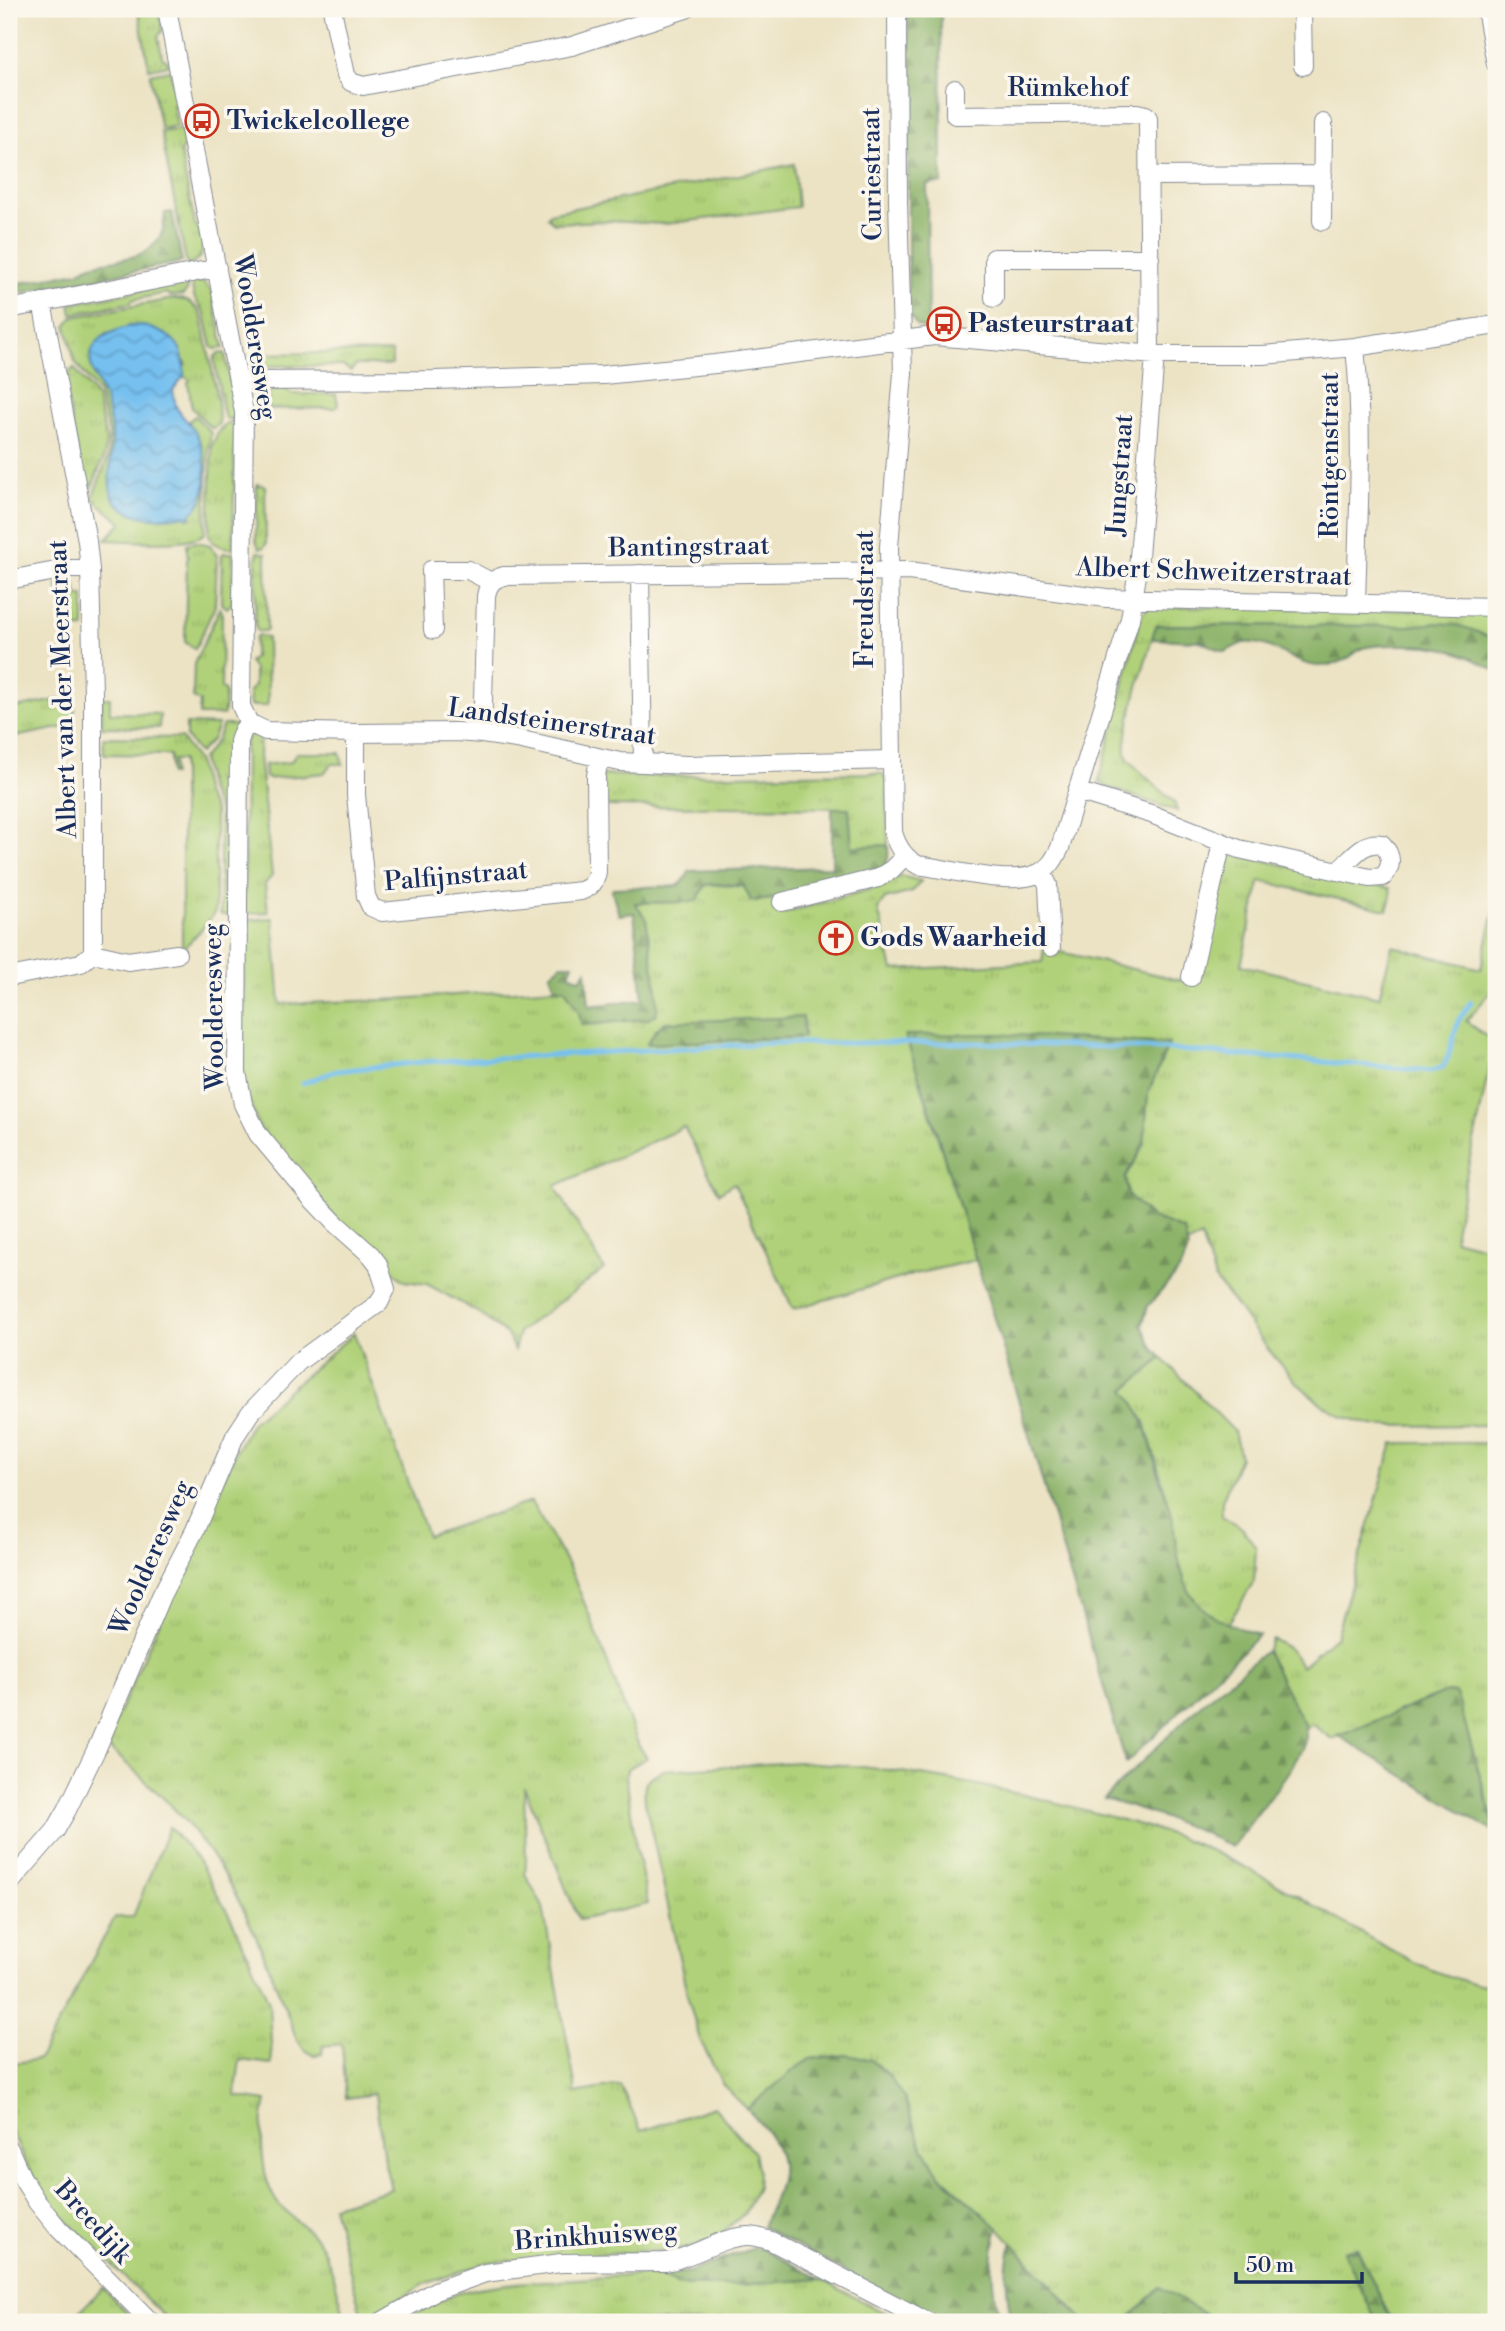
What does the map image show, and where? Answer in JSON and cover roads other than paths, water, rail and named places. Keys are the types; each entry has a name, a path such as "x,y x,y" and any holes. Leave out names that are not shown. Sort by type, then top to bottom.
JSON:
{"street":[{"name":"Woolderesweg","path":"9,1884 55,1831 67,1810 235,1436 250,1413 298,1362 379,1303 386,1289 378,1264 371,1255 336,1224 258,1133 243,1104 237,1072 239,741 249,723 241,706 244,422 218,268 167,9"},
{"path":"332,9 346,75 351,82 363,86 572,46 686,9"},
{"name":"Curiestraat","path":"897,9 902,339"},
{"path":"1299,9 1302,13 1303,66"},
{"path":"1486,9 1496,64"},
{"name":"Rümkehof","path":"955,89 956,115 1146,115 1153,355"},
{"path":"1322,221 1323,123"},
{"path":"1149,176 1322,175"},
{"path":"994,298 994,258 1150,258"},
{"path":"9,309 218,268"},
{"name":"Albert van der Meerstraat","path":"42,302 90,569 93,953"},
{"path":"239,381 435,380 603,375 715,364 934,336 1153,355 1263,355 1355,347 1496,325"},
{"name":"Freudstraat","path":"902,339 903,373 889,547 893,832 895,841 905,856"},
{"name":"Röntgenstraat","path":"1355,347 1359,381 1360,443 1356,604"},
{"name":"Jungstraat","path":"1133,599 1139,569 1153,355"},
{"path":"9,580 66,569 90,569"},
{"path":"433,630 431,570 468,570 491,582 486,596 482,734"},
{"name":"Bantingstraat","path":"491,582 504,576 890,570"},
{"name":"Albert Schweitzerstraat","path":"890,570 1106,598 1496,607"},
{"path":"640,574 643,763"},
{"path":"782,902 878,878 905,856 918,864 1010,879 1030,877 1042,872 1060,848 1130,619 1133,599"},
{"name":"Landsteinerstraat","path":"249,723 266,731 482,734 517,739 599,758 643,763 687,765 892,760"},
{"name":"Palfijnstraat","path":"356,733 356,795 366,896 371,907 382,912 581,891 588,888 595,880 597,872 596,776 599,758"},
{"path":"1077,791 1152,814 1239,849 1337,871"},
{"path":"1191,977 1222,843"},
{"path":"1042,872 1048,885 1051,947"},
{"path":"9,977 81,963 93,953 128,961 177,954"},
{"name":"Breedijk","path":"9,2149 32,2194 51,2219 151,2322"},
{"name":"Brinkhuisweg","path":"381,2322 435,2291 485,2273 561,2263 666,2262 680,2260 737,2237 752,2236 771,2241 928,2322"}],"water":[{"path":"141,325 168,336 179,347 182,355 184,376 173,390 175,403 198,437 204,456 206,478 202,499 187,518 186,515 149,518 132,513 116,502 110,488 112,434 105,401 91,366 91,353 97,342 108,334 122,328"}],"waterway":[{"path":"303,1083 336,1071 422,1062 775,1043 988,1043 1165,1049 1432,1071 1443,1067 1458,1021 1471,1002"}],"place":[{"name":"Twickelcollege","path":"202,121"},
{"name":"Pasteurstraat","path":"944,324"},
{"name":"Gods Waarheid","path":"836,938"}]}
